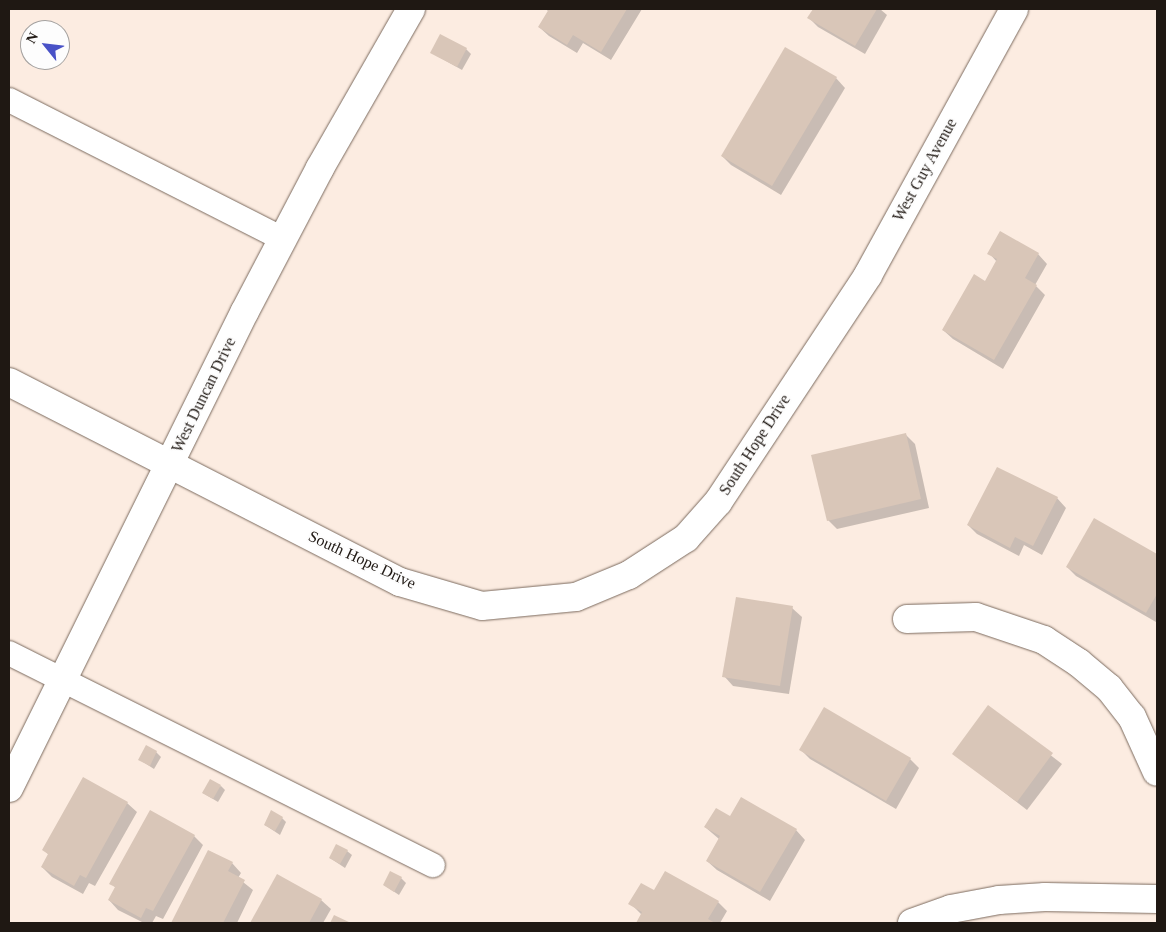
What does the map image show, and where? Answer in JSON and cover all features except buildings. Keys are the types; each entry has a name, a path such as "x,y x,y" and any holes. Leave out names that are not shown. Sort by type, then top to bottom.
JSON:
{"street":[{"name":"West Duncan Drive","path":"9,788 283,238 411,9"},
{"name":"West Guy Avenue","path":"833,328 868,275 1014,9"},
{"name":"South Hope Drive","path":"9,382 400,582 482,606 576,597 629,575 686,538 718,502 833,328"},
{"path":"907,619 976,617 1044,640 1079,662 1109,688 1132,717 1157,772"},
{"path":"912,923 951,909 998,900 1045,897 1129,911 1157,899"}],"lane":[{"path":"9,100 283,238"},
{"path":"9,653 433,865"}]}
